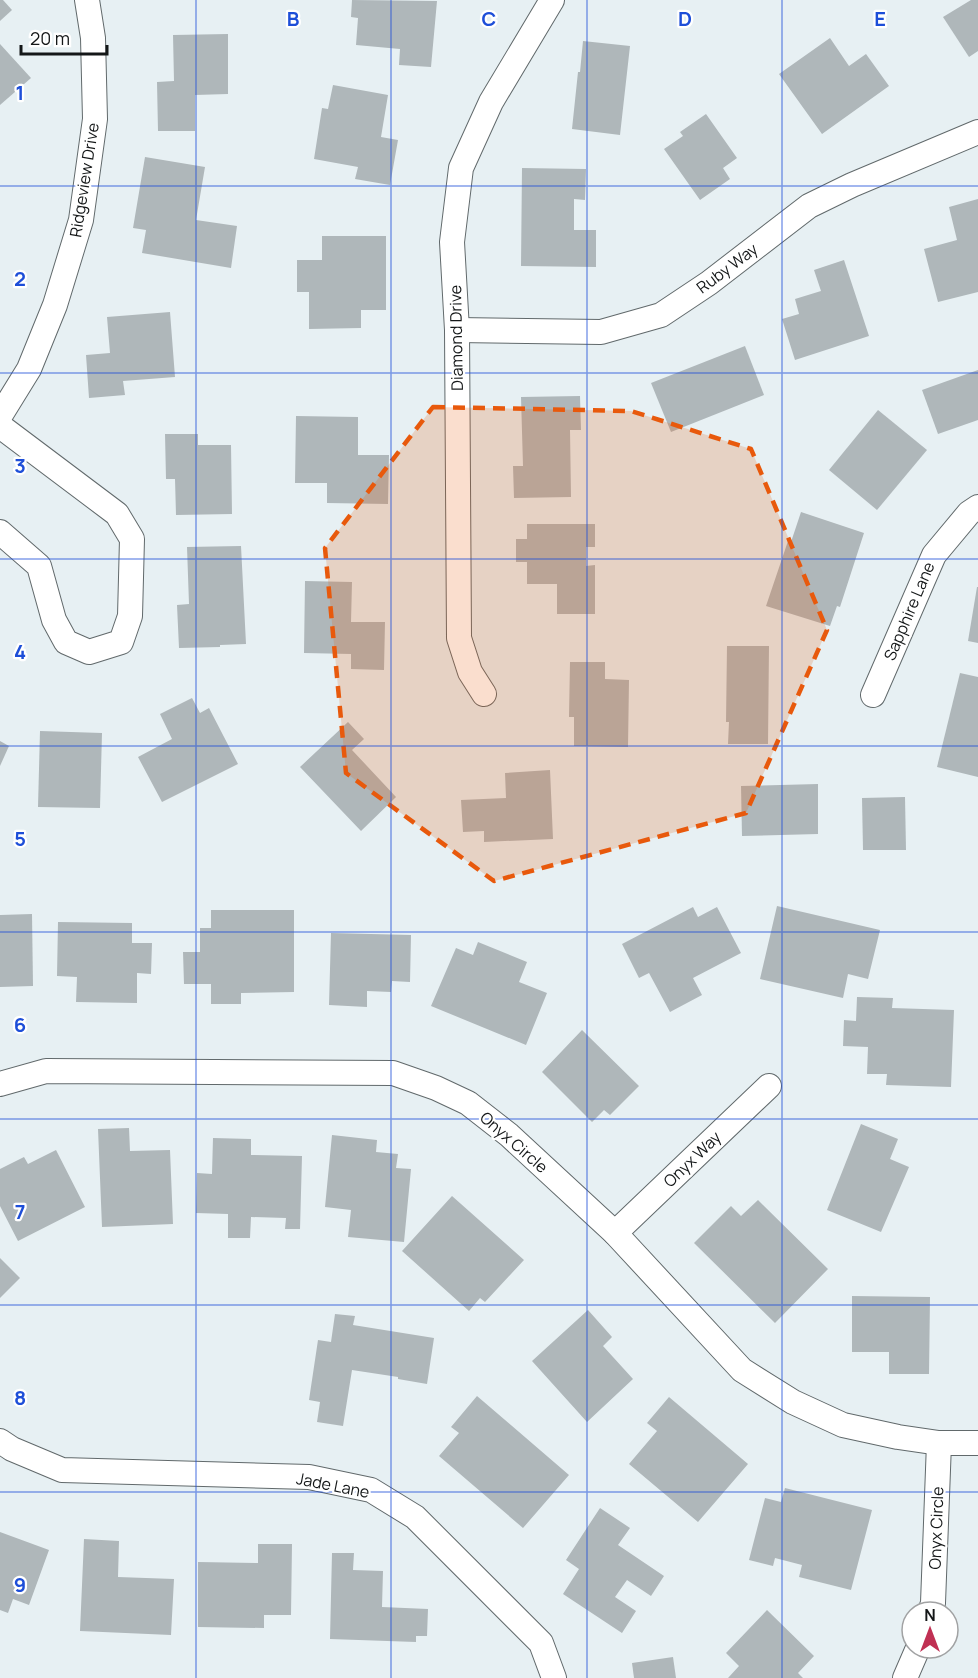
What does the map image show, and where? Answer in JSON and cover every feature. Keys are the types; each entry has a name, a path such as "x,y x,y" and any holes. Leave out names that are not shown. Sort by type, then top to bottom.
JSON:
{"street":[{"name":"Ridgeview Drive","path":"0,416 29,369 54,305 81,220 95,120 93,38 87,0"},
{"name":"Diamond Drive","path":"484,694 470,672 459,638 457,330 452,242 461,168 491,102 552,0"},
{"name":"Ruby Way","path":"457,330 601,332 661,315 709,283 809,206 852,185 978,132"},
{"path":"0,426 117,514 132,538 130,616 121,642 89,652 66,642 54,620 39,566 0,532"},
{"name":"Sapphire Lane","path":"873,694 934,555 969,513 978,507"},
{"name":"Onyx Circle","path":"0,1084 46,1071 393,1073 436,1088 468,1103 509,1135 615,1233 742,1370 793,1402 843,1425 939,1443 978,1443"},
{"name":"Onyx Way","path":"615,1233 769,1086"},
{"name":"Jade Lane","path":"0,1441 12,1449 62,1470 309,1477 371,1490 415,1517 541,1643 554,1678"},
{"name":"Onyx Circle","path":"933,1600 939,1443"},
{"path":"905,1678 913,1660"}],"highlighted area":[{"path":"433,407 631,411 751,449 827,630 746,813 494,881 346,773 325,548"}],"building":[{"path":"0,0 3,0 12,10 0,21"},
{"path":"352,0 437,1 431,67 399,65 400,49 356,45 358,18 351,17"},
{"path":"971,0 978,0 978,51 969,57 943,17"},
{"path":"228,34 228,94 195,95 195,131 158,131 157,82 174,81 173,35"},
{"path":"830,38 849,66 866,54 889,86 822,134 779,74"},
{"path":"583,41 630,46 620,135 572,129"},
{"path":"0,44 31,78 0,105"},
{"path":"333,85 388,95 381,137 398,140 390,185 355,179 358,167 314,159 322,108 328,109"},
{"path":"706,114 737,158 723,168 730,179 700,200 664,149 683,136 680,132"},
{"path":"145,157 205,167 196,220 237,226 231,268 142,253 146,230 133,228"},
{"path":"522,168 586,169 585,200 574,199 574,230 596,230 596,267 521,266"},
{"path":"978,199 978,292 938,302 924,249 957,240 949,207"},
{"path":"322,236 386,236 386,310 361,310 361,328 309,329 309,292 297,292 297,260 322,260"},
{"path":"844,260 869,336 795,360 782,319 799,314 795,299 821,291 814,270"},
{"path":"170,312 175,377 123,381 125,395 89,398 86,355 110,353 107,317"},
{"path":"745,346 764,395 671,432 651,383"},
{"path":"978,370 978,420 938,434 922,390"},
{"path":"580,396 581,430 570,430 571,497 514,498 513,466 523,466 521,397"},
{"path":"878,410 927,450 877,510 829,470"},
{"path":"296,416 358,417 358,455 389,455 388,504 327,503 327,483 295,483"},
{"path":"165,434 198,434 198,445 231,445 232,514 176,515 175,479 166,479"},
{"path":"801,512 864,533 840,607 837,606 830,626 766,606 788,541 791,542"},
{"path":"527,524 595,524 595,547 586,547 586,566 595,565 595,614 557,614 557,584 527,584 527,562 516,562 516,539 527,539"},
{"path":"241,546 246,644 179,648 177,605 189,604 187,547"},
{"path":"305,581 352,582 351,622 385,622 384,670 351,669 351,654 304,653"},
{"path":"978,587 978,643 968,641"},
{"path":"727,646 769,646 768,744 728,744"},
{"path":"570,662 605,662 605,679 629,680 628,747 574,746 574,717 569,717"},
{"path":"960,673 978,677 978,777 937,767"},
{"path":"192,698 200,713 209,708 238,764 162,802 138,757 172,739 160,714"},
{"path":"348,722 364,739 352,750 396,797 361,831 300,767"},
{"path":"40,731 102,733 100,808 38,807"},
{"path":"0,741 9,746 0,766"},
{"path":"550,770 553,839 484,842 484,831 463,832 461,800 506,798 505,773"},
{"path":"818,784 818,834 742,836 741,786"},
{"path":"905,797 906,850 863,850 862,798"},
{"path":"777,906 880,930 868,979 848,974 843,998 760,979"},
{"path":"693,907 698,917 717,907 741,953 693,978 702,995 670,1012 649,973 639,978 622,944"},
{"path":"211,910 294,910 294,992 241,993 241,1004 211,1004 211,984 184,984 183,952 200,952 200,928 211,928"},
{"path":"32,914 33,986 0,987 0,915"},
{"path":"58,922 132,923 132,943 152,943 151,974 137,973 137,1003 76,1002 77,977 57,976"},
{"path":"331,933 411,935 410,982 392,981 391,992 367,991 367,1007 329,1005"},
{"path":"478,942 527,962 519,982 547,993 526,1045 431,1006 456,948 473,955"},
{"path":"857,997 893,998 892,1008 954,1010 951,1087 886,1085 887,1074 867,1074 868,1047 843,1046 844,1020 856,1021"},
{"path":"582,1030 639,1086 610,1115 604,1110 592,1122 542,1072"},
{"path":"861,1124 898,1139 890,1159 909,1167 881,1232 827,1210"},
{"path":"129,1128 130,1151 170,1150 173,1224 102,1227 98,1129"},
{"path":"332,1135 377,1140 376,1152 398,1154 396,1168 411,1169 404,1242 348,1237 351,1210 325,1207"},
{"path":"213,1138 251,1139 251,1155 302,1156 300,1229 285,1229 286,1218 251,1217 250,1238 228,1238 228,1214 196,1213 197,1173 212,1174"},
{"path":"56,1150 85,1207 18,1241 0,1206 0,1169 24,1157 28,1164"},
{"path":"452,1196 524,1260 485,1302 480,1298 469,1311 402,1251"},
{"path":"758,1200 828,1269 775,1323 694,1243 731,1206 741,1216"},
{"path":"0,1258 20,1278 0,1298"},
{"path":"852,1296 930,1297 929,1374 889,1374 889,1352 852,1352"},
{"path":"588,1310 612,1337 603,1346 633,1379 587,1422 532,1361"},
{"path":"335,1314 355,1316 353,1325 434,1338 427,1384 352,1370 343,1426 317,1422 320,1402 309,1400 318,1340 331,1342"},
{"path":"477,1396 569,1475 523,1528 439,1456 459,1433 451,1427"},
{"path":"669,1397 748,1464 698,1522 629,1464 657,1431 647,1423"},
{"path":"785,1488 872,1510 851,1590 799,1577 802,1565 775,1558 773,1566 749,1560 765,1498 781,1502"},
{"path":"600,1508 630,1528 618,1545 664,1576 651,1596 627,1580 615,1597 636,1611 622,1633 563,1594 579,1569 566,1560"},
{"path":"0,1532 49,1550 29,1605 13,1599 8,1613 0,1610"},
{"path":"84,1539 119,1541 118,1577 174,1579 171,1635 80,1631"},
{"path":"258,1544 292,1544 291,1615 264,1615 264,1628 198,1627 198,1562 258,1563"},
{"path":"332,1553 354,1553 353,1570 383,1571 382,1607 428,1609 427,1636 416,1636 416,1642 330,1639"},
{"path":"767,1610 814,1656 798,1673 803,1678 728,1678 739,1666 726,1653"},
{"path":"673,1657 676,1678 634,1678 632,1663"}]}
